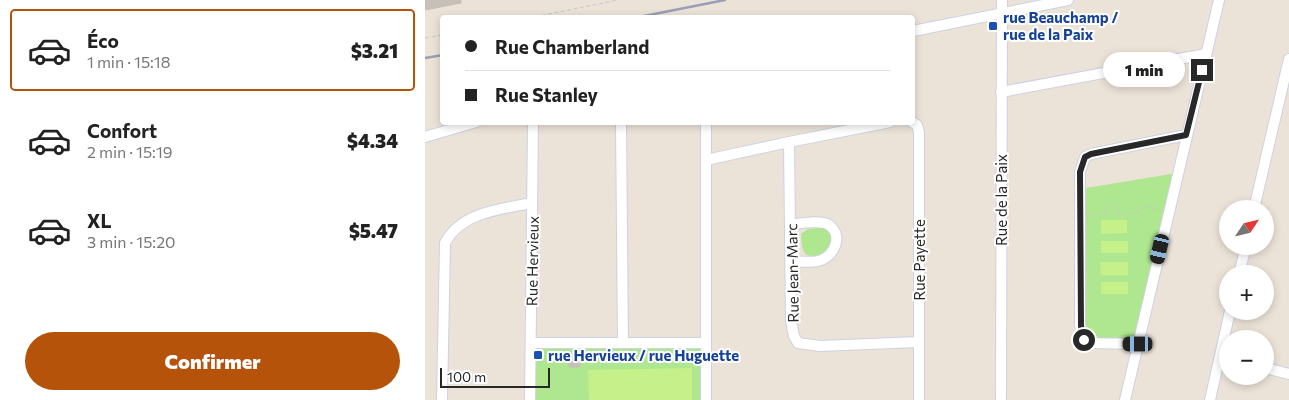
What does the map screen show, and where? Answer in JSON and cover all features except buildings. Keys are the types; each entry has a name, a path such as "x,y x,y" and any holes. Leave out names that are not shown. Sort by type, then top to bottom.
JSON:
{"street":[{"name":"Rue de la Paix","path":"1001,400 1002,0"},
{"path":"915,31 1068,0"},
{"path":"1125,400 1219,0"},
{"path":"1001,92 1206,54"},
{"path":"1256,200 1289,59"},
{"name":"Rue Payette","path":"915,124 919,132 919,400"},
{"path":"425,137 466,125"},
{"name":"Rue Hervieux","path":"530,400 533,125"},
{"path":"621,125 623,343"},
{"path":"706,125 706,400"},
{"path":"706,160 874,125"},
{"path":"1138,344 1088,343 1084,340 1081,326 1080,172 1085,157 1091,154 1186,135"},
{"name":"Rue Jean-Marc","path":"789,142 791,321 794,336 798,343 820,346 918,342"},
{"path":"442,400 445,243 450,233 479,214 532,203"},
{"path":"791,225 822,222 829,225 835,232 837,241 834,250 818,261 791,261"},
{"path":"531,343 706,343"},
{"path":"1274,370 1289,374"},
{"path":"1210,400 1219,372"}],"path":[{"path":"544,15 618,0"},
{"path":"425,38 440,35"},
{"path":"1080,214 1105,214 1107,207 1112,204 1117,207 1117,213 1135,213 1143,207 1163,211"}],"green space":[{"path":"1177,173 1137,344 1084,339 1080,189"},
{"path":"1101,220 1127,220 1127,233 1101,234"},
{"path":"827,227 834,243 827,255 809,256 806,254 802,248 801,234 808,229"},
{"path":"1101,241 1128,241 1128,253 1101,253"},
{"path":"1100,262 1128,262 1128,275 1101,275"},
{"path":"1101,282 1128,282 1128,294 1101,294"},
{"path":"530,343 706,343 706,400 529,400"},
{"path":"692,368 692,400 589,400 588,370"}],"railway":[{"path":"649,15 725,0"},
{"path":"425,58 440,56"}],"place":[{"name":"rue Beauchamp / rue de la Paix","path":"993,26"},
{"name":"rue Hervieux / rue Huguette","path":"538,355"}],"route":[{"path":"1084,340 1081,326 1080,172 1085,157 1091,154 1186,135 1202,70"}]}
